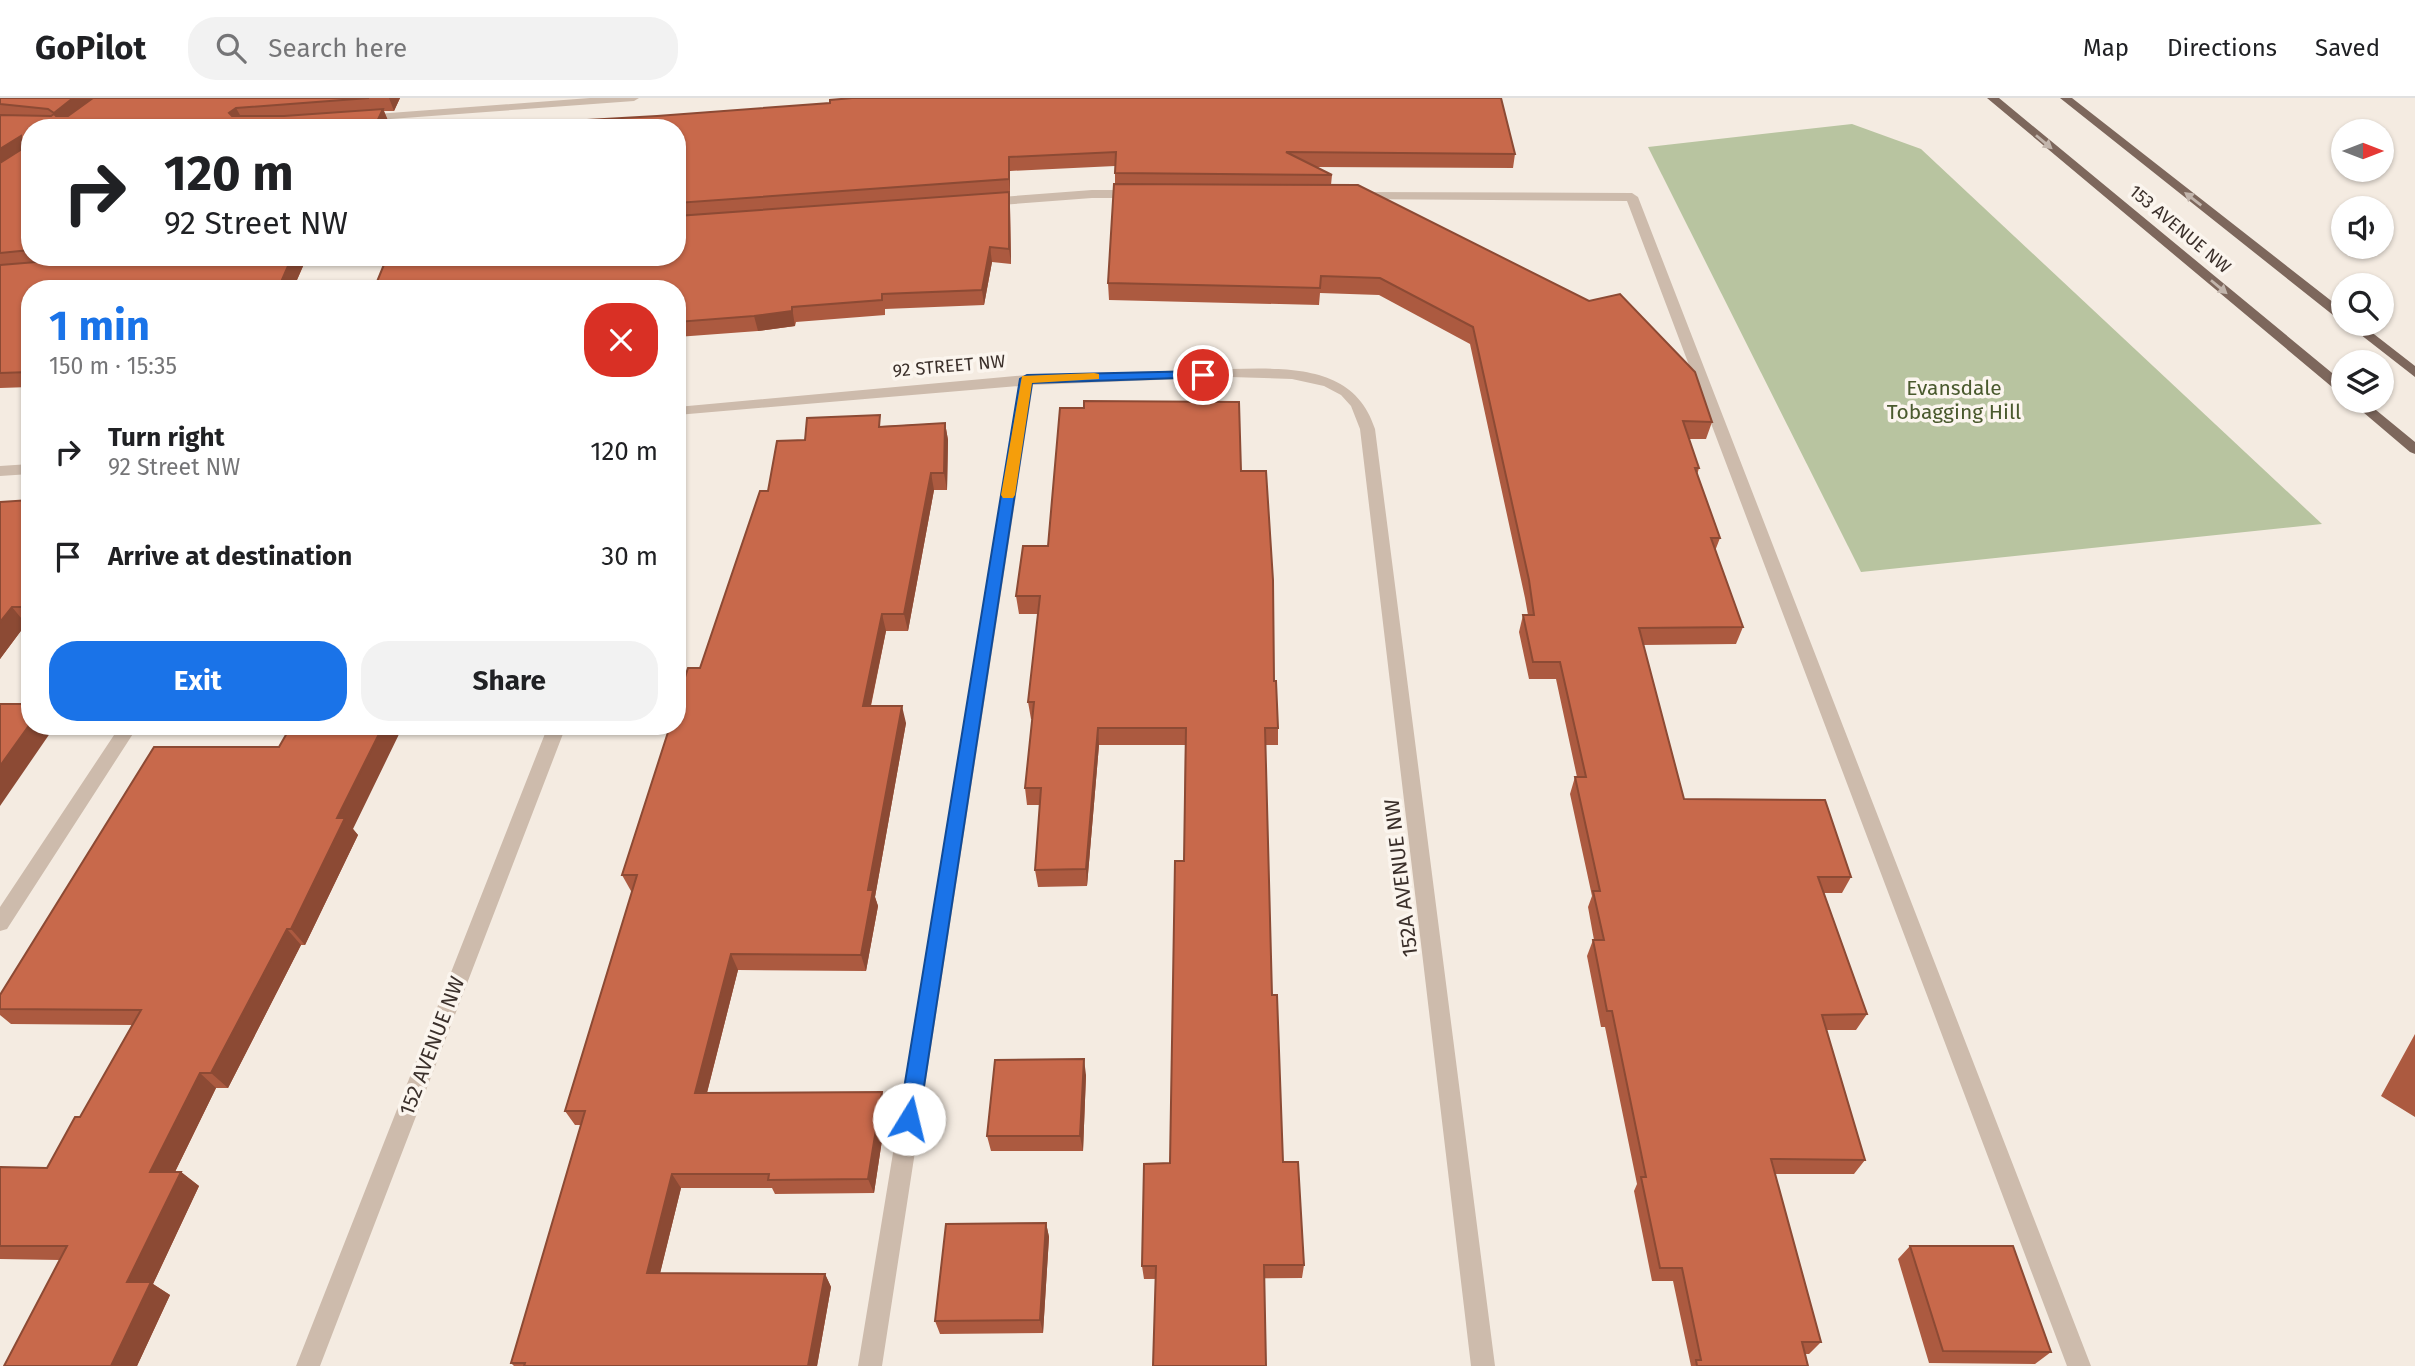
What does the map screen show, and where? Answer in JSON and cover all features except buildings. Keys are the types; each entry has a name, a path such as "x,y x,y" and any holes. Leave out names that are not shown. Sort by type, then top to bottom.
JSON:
{"main road":[{"name":"153 AVENUE NW","path":"1992,98 2331,379"},
{"name":"153 AVENUE NW","path":"2065,98 2331,307"},
{"path":"2368,336 2415,373"},
{"path":"2372,413 2415,449"}],"street":[{"path":"351,119 473,104 634,98"},
{"path":"968,203 1092,194 1148,194"},
{"path":"1341,195 1632,197 2079,1366"},
{"name":"92 STREET NW","path":"686,412 1027,379 1284,375 1310,378 1347,392"},
{"path":"870,1366 1027,379"},
{"name":"152A AVENUE NW","path":"1347,392 1360,405 1370,439 1483,1366"},
{"path":"0,471 21,470"},
{"path":"0,923 123,735"},
{"name":"152 AVENUE NW","path":"308,1366 553,735"}],"green space":[{"name":"Evansdale Tobagging Hill","path":"1852,124 1921,149 2322,524 1861,572 1648,147"}],"slow traffic":[{"path":"1008,495 1027,379 1094,377"}],"route":[{"path":"909,1119 1027,379 1203,375"}]}
